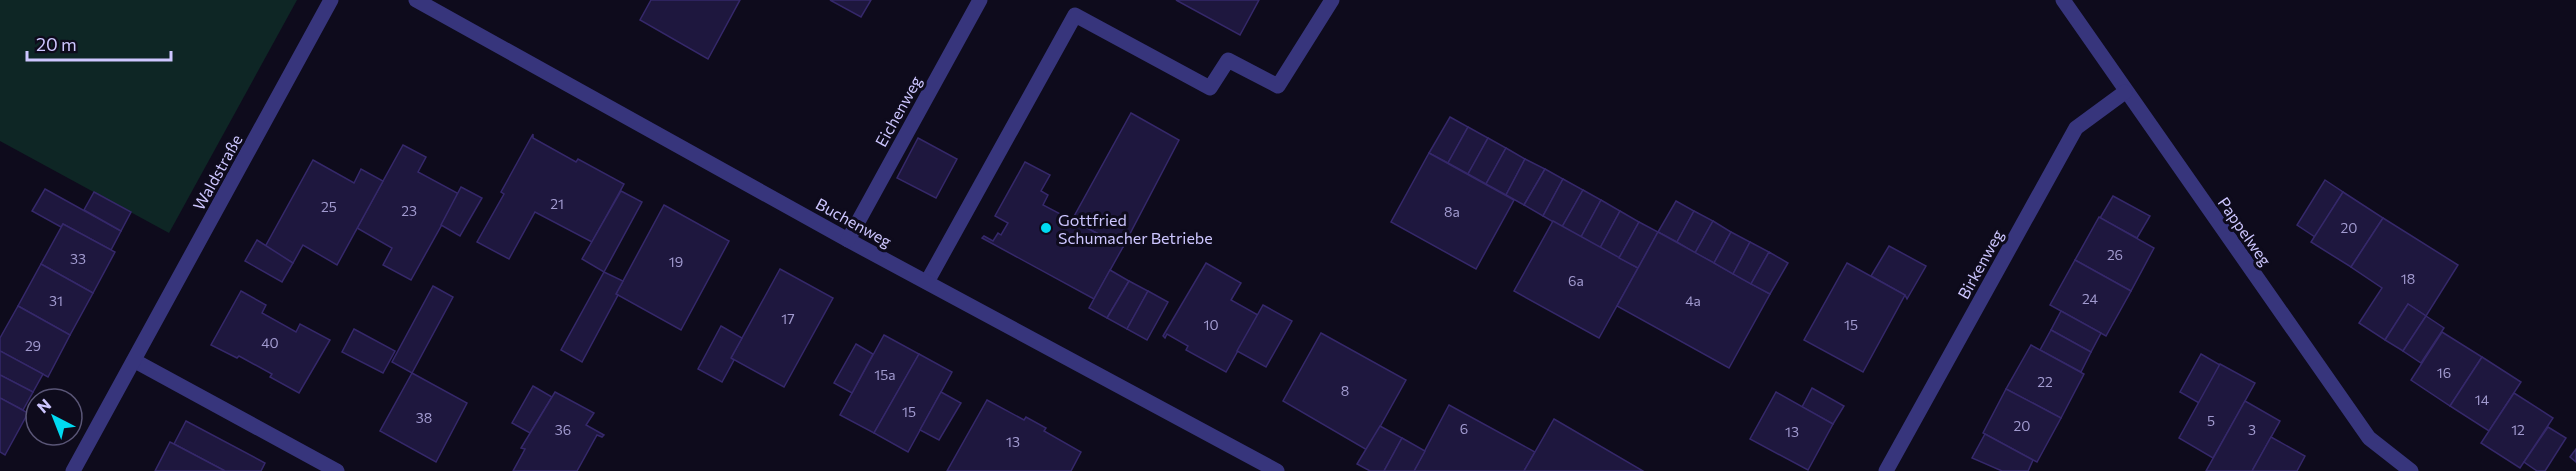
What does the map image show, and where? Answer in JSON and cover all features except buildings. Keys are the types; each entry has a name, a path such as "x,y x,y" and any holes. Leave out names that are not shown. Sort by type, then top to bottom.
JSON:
{"street":[{"name":"Waldstraße","path":"73,471 331,0"},
{"name":"Buchenweg","path":"416,0 848,240 1277,471"},
{"name":"Eichenweg","path":"848,240 980,0"},
{"path":"927,282 1075,15 1210,88 1228,60 1278,86 1332,0"},
{"name":"Pappelweg","path":"2063,0 2125,92 2369,438 2411,471"},
{"name":"Birkenweg","path":"1886,471 2076,128 2125,92"},
{"path":"135,361 337,471"}],"green space":[{"path":"0,0 297,0 169,233 0,141"}],"place":[{"name":"Gottfried Schumacher Betriebe","path":"1046,228"}]}
